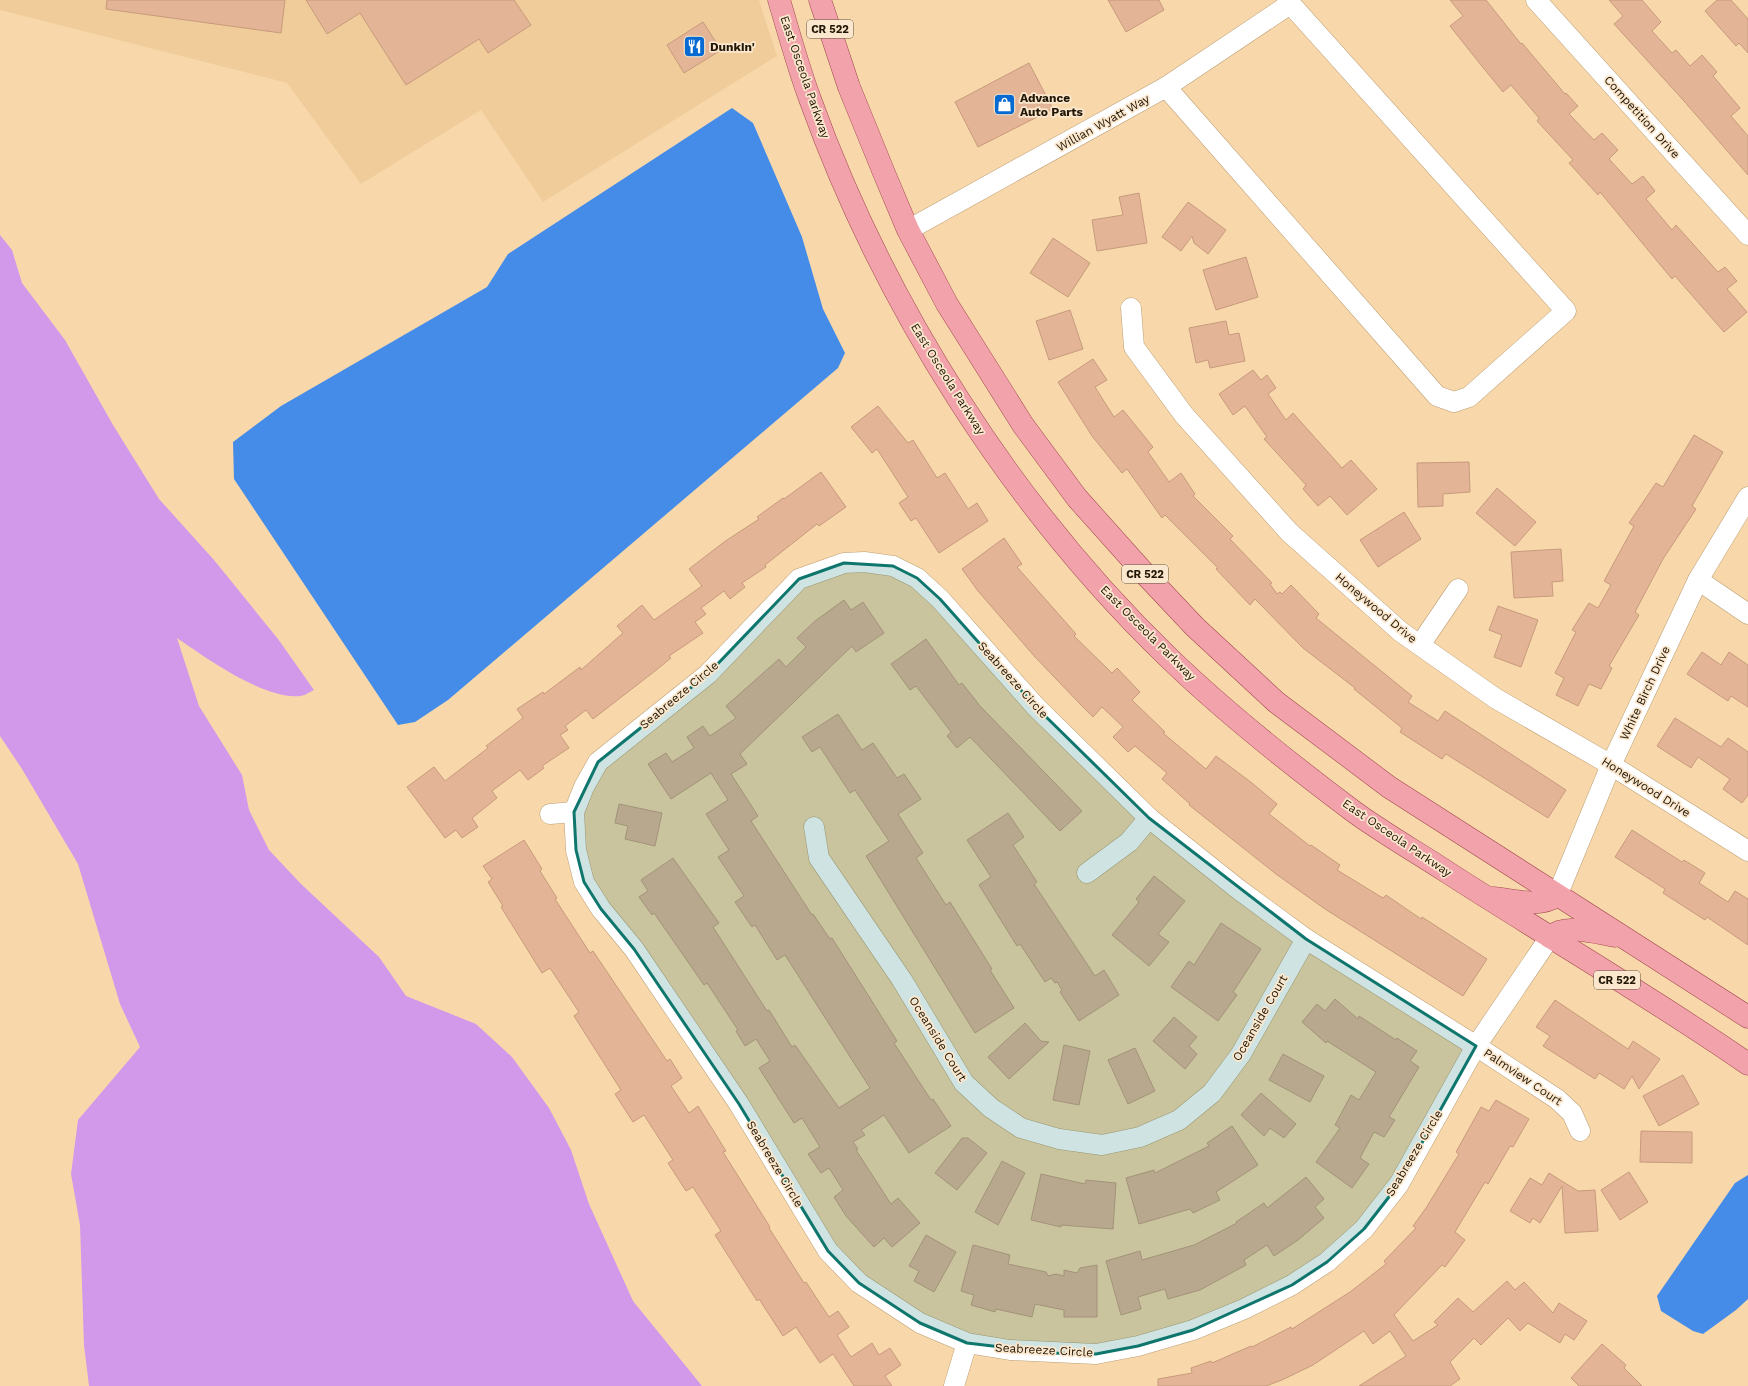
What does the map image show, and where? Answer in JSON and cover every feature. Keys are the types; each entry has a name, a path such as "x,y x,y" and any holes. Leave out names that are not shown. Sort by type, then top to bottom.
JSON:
{"main road":[{"name":"East Osceola Parkway","path":"779,0 811,101 846,188 877,256 921,338 989,445 1045,520 1112,599 1164,653 1252,732 1356,813 1748,1064"},
{"name":"CR 522","path":"820,0 849,87 908,230 947,304 1023,425 1077,498 1195,627 1276,702 1389,787 1748,1017"},
{"path":"1486,897 1534,903 1547,902 1557,896"},
{"path":"1550,937 1555,932 1571,930 1624,937"}],"street":[{"name":"Competition Drive","path":"1536,0 1748,235"},
{"name":"Willian Wyatt Way","path":"908,230 1166,88 1288,2"},
{"path":"1166,88 1437,396 1454,402 1469,397 1566,311 1288,2"},
{"name":"Honeywood Drive","path":"1132,308 1134,347 1184,415 1289,532 1401,632 1495,698 1611,765 1748,851"},
{"name":"White Birch Drive","path":"1557,896 1611,765 1698,580 1748,498"},
{"name":"Seabreeze Circle","path":"1476,1046 1306,939 1238,889 1149,818 1036,707 940,599 917,578 893,566 864,562 844,562 799,579 708,674 598,762 584,787 574,812 576,850 584,882 601,909 634,949 739,1104 828,1251 859,1283 890,1305 920,1323 967,1343 1010,1350 1096,1354 1138,1346 1215,1321 1244,1309 1292,1285 1327,1262 1364,1229 1394,1190 1476,1046 1550,937"},
{"path":"1698,580 1748,614"},
{"path":"1420,645 1458,589"},
{"path":"550,814 574,812"},
{"path":"1087,873 1129,842 1149,818"},
{"name":"Oceanside Court","path":"814,828 819,858 898,974 964,1083 992,1108 1020,1128 1059,1139 1102,1146 1140,1137 1179,1120 1212,1093 1241,1054 1306,939"},
{"name":"Palmview Court","path":"1476,1046 1557,1099 1572,1113 1580,1130"},
{"path":"954,1386 967,1343"}],"highlighted area":[{"path":"844,563 893,566 917,578 940,599 1036,707 1149,818 1306,939 1476,1046 1399,1184 1364,1229 1327,1262 1292,1285 1193,1330 1138,1346 1096,1354 1051,1353 967,1343 920,1323 891,1305 859,1283 828,1251 739,1104 634,949 601,909 584,882 576,850 574,812 598,762 708,674 799,579"}],"shaded area":[{"path":"0,0 759,0 777,56 543,202 481,110 361,184 287,83 0,10"},
{"path":"0,235 12,250 22,283 65,340 113,425 159,499 214,560 278,639 314,690 300,696 286,695 270,691 236,676 177,638 199,706 242,775 249,810 269,850 301,884 379,957 406,996 476,1024 512,1057 549,1108 571,1150 589,1204 633,1301 702,1386 89,1386 84,1345 80,1225 71,1174 78,1120 140,1047 120,1004 78,864 22,769 0,736"}],"water":[{"path":"732,108 753,123 802,237 823,309 845,353 838,368 448,700 415,722 398,725 234,479 233,442 281,406 487,287 508,254"},
{"path":"1748,1175 1748,1299 1736,1310 1703,1334 1693,1331 1661,1311 1657,1296 1735,1183"}],"building":[{"path":"107,0 285,0 281,33 106,9"},
{"path":"306,0 514,0 531,25 488,53 479,39 406,85 360,13 327,34"},
{"path":"1108,0 1159,0 1164,10 1126,32"},
{"path":"1450,0 1486,0 1521,44 1522,43 1565,94 1566,93 1578,106 1569,114 1594,140 1602,133 1618,150 1609,159 1632,184 1643,176 1655,191 1646,199 1672,230 1676,225 1718,272 1725,267 1737,281 1727,289 1747,312 1724,332 1675,276 1672,279 1600,192 1598,195 1569,163 1573,160 1537,121 1539,118 1511,85 1503,92 1481,65 1450,26 1463,16"},
{"path":"1609,0 1642,0 1661,22 1652,31 1672,53 1676,50 1690,66 1702,55 1717,72 1713,76 1740,108 1731,116 1748,136 1748,175 1684,101 1614,24 1623,16"},
{"path":"1717,0 1731,0 1748,19 1748,53 1739,43 1736,46 1705,11"},
{"name":"Dunkin'","path":"703,22 721,50 684,73 667,45"},
{"name":"Advance Auto Parts","path":"1029,63 1053,109 978,147 955,102"},
{"path":"1139,193 1147,243 1097,251 1092,220 1123,215 1119,197"},
{"path":"1188,202 1226,230 1208,254 1194,243 1192,236 1181,251 1162,237"},
{"path":"1053,238 1090,263 1068,297 1030,273"},
{"path":"1246,257 1258,297 1216,310 1203,270"},
{"path":"1070,310 1083,349 1049,360 1036,321"},
{"path":"1226,321 1229,335 1239,333 1245,361 1210,368 1208,360 1196,363 1189,328"},
{"path":"1093,359 1107,380 1095,387 1114,417 1123,410 1153,447 1148,452 1169,482 1181,473 1195,494 1193,496 1233,536 1230,539 1272,583 1270,584 1277,594 1280,592 1282,594 1291,585 1319,614 1316,618 1412,696 1408,702 1438,721 1445,711 1566,790 1548,818 1446,754 1442,759 1400,732 1402,728 1354,689 1355,688 1303,648 1255,599 1250,605 1216,569 1218,568 1165,515 1162,518 1127,469 1122,473 1092,436 1058,382"},
{"path":"1253,370 1261,380 1267,375 1276,388 1268,394 1286,420 1293,413 1342,468 1351,460 1377,489 1347,515 1330,496 1318,506 1303,489 1306,485 1264,439 1267,437 1245,406 1233,415 1219,394"},
{"path":"878,406 908,443 913,440 937,478 945,473 968,509 977,503 988,521 939,553 916,518 911,521 899,503 908,497 877,449 872,453 851,427"},
{"path":"1694,435 1723,452 1692,506 1696,509 1663,559 1635,612 1639,615 1609,666 1612,668 1601,689 1589,684 1578,706 1556,695 1564,678 1555,673 1576,632 1572,630 1589,603 1598,608 1611,585 1604,581 1634,526 1629,523 1656,483 1663,487"},
{"path":"1469,462 1470,492 1443,494 1443,506 1418,507 1417,463"},
{"path":"821,472 846,507 819,526 817,524 765,565 766,567 742,583 745,587 730,599 724,591 701,608 706,614 695,622 703,633 669,656 671,658 593,719 586,710 565,726 568,730 560,735 569,748 542,766 544,768 528,780 520,770 492,791 497,798 472,818 478,827 462,838 456,830 445,838 407,787 434,767 445,781 488,748 486,746 523,718 517,709 543,692 544,694 580,667 581,670 623,633 617,626 642,605 654,620 702,586 689,569 724,542 759,519 757,517"},
{"path":"1497,488 1536,522 1515,546 1476,513"},
{"path":"1404,512 1421,539 1378,567 1360,540"},
{"path":"1004,538 1022,564 1017,567 1076,634 1074,636 1112,673 1117,668 1140,692 1132,700 1165,732 1163,733 1206,769 1216,756 1252,783 1277,804 1269,814 1310,846 1311,845 1340,865 1337,870 1383,898 1386,895 1421,919 1422,917 1487,959 1463,996 1325,909 1276,874 1189,805 1190,804 1162,779 1167,773 1135,746 1128,752 1113,737 1123,727 1102,707 1093,717 1035,657 978,591 962,569"},
{"path":"1561,549 1563,581 1552,582 1553,596 1514,598 1511,552"},
{"path":"844,600 851,610 863,602 884,633 856,652 852,646 740,754 747,764 731,774 758,816 751,821 812,915 813,914 830,939 832,938 897,1041 894,1043 931,1100 933,1099 951,1126 909,1153 884,1115 861,1130 865,1135 853,1142 858,1149 856,1150 891,1204 898,1198 920,1223 892,1247 884,1238 874,1247 846,1216 834,1197 843,1190 829,1168 821,1173 808,1154 820,1147 802,1118 794,1123 759,1068 770,1061 756,1039 745,1046 736,1031 738,1030 707,983 704,985 654,913 652,915 639,897 648,891 641,880 673,858 719,923 713,927 767,1011 769,1010 792,1047 795,1045 839,1108 870,1088 785,955 777,960 755,925 752,927 735,902 744,896 718,857 729,850 706,814 728,800 711,773 671,799 648,764 666,753 672,762 694,748 687,737 703,726 710,736 736,718 726,706 779,659 786,667 806,647 797,638 815,621"},
{"path":"1498,606 1538,620 1521,667 1494,657 1502,635 1489,630"},
{"path":"926,639 959,685 962,683 980,706 1082,811 1060,831 970,737 957,748 947,736 951,732 916,686 910,690 891,664"},
{"path":"1702,652 1721,665 1729,652 1748,665 1748,707 1731,696 1728,701 1687,674"},
{"path":"838,714 862,750 873,743 897,778 904,774 921,799 898,814 923,853 916,858 946,905 950,902 992,969 990,970 1014,1008 975,1033 866,856 889,841 855,790 850,793 820,747 812,752 802,737"},
{"path":"1675,718 1721,747 1728,738 1748,752 1748,795 1742,803 1723,789 1730,779 1698,757 1691,768 1657,746"},
{"path":"619,804 662,813 655,846 625,839 628,826 615,823"},
{"path":"1008,813 1024,837 1013,845 1037,882 1034,884 1095,976 1104,970 1119,995 1079,1021 1060,992 1062,990 1057,982 1055,983 1051,978 1045,982 1020,944 1017,946 979,885 991,877 967,840"},
{"path":"1632,830 1682,862 1684,860 1705,873 1699,883 1728,902 1735,891 1748,899 1748,945 1707,917 1705,920 1663,893 1665,889 1615,857"},
{"path":"524,840 542,869 540,871 557,898 555,899 590,953 593,951 667,1061 670,1059 682,1078 671,1086 689,1113 698,1106 726,1151 723,1152 804,1283 806,1282 829,1317 838,1311 849,1327 837,1335 851,1357 872,1343 879,1355 890,1348 901,1365 885,1376 892,1386 854,1386 833,1354 820,1363 796,1327 783,1336 759,1299 757,1301 715,1235 721,1231 693,1187 686,1191 668,1163 673,1160 644,1115 633,1122 615,1094 621,1090 574,1016 579,1012 550,968 542,973 501,907 503,906 488,882 492,879 483,866"},
{"path":"1154,876 1185,901 1158,934 1169,942 1149,966 1112,935 1139,902 1136,899"},
{"path":"1221,923 1261,949 1233,992 1237,995 1218,1021 1171,987 1189,961 1194,965"},
{"path":"1335,999 1358,1019 1359,1016 1396,1040 1397,1038 1417,1051 1410,1061 1419,1067 1389,1117 1395,1120 1384,1137 1374,1132 1360,1158 1369,1164 1352,1188 1316,1162 1340,1128 1335,1125 1351,1095 1359,1100 1376,1072 1327,1041 1326,1043 1302,1022 1317,1004 1325,1011"},
{"path":"1555,1000 1628,1049 1633,1041 1660,1059 1639,1089 1632,1076 1624,1089 1599,1073 1595,1079 1543,1046 1550,1036 1536,1027"},
{"path":"1174,1017 1197,1037 1189,1046 1197,1054 1185,1069 1153,1041"},
{"path":"1025,1023 1041,1041 1049,1042 1009,1079 988,1057"},
{"path":"1064,1045 1090,1051 1079,1105 1053,1100"},
{"path":"1135,1048 1155,1091 1128,1104 1108,1060"},
{"path":"1283,1054 1324,1076 1310,1102 1269,1080"},
{"path":"1683,1075 1699,1104 1659,1126 1643,1096"},
{"path":"1261,1093 1296,1124 1284,1138 1270,1128 1264,1136 1241,1115"},
{"path":"1496,1100 1529,1119 1513,1147 1510,1146 1488,1184 1485,1182 1455,1232 1465,1240 1445,1267 1442,1265 1394,1315 1413,1341 1438,1325 1434,1322 1458,1298 1473,1312 1507,1281 1515,1290 1524,1282 1553,1313 1559,1303 1587,1321 1574,1340 1565,1334 1560,1343 1528,1323 1520,1331 1508,1318 1481,1345 1474,1338 1450,1362 1460,1379 1450,1386 1359,1386 1406,1356 1390,1331 1373,1344 1364,1331 1313,1365 1266,1386 1158,1386 1158,1379 1192,1373 1191,1368 1211,1361 1212,1363 1251,1346 1252,1347 1291,1327 1292,1329 1350,1292 1386,1264 1384,1261 1416,1228 1413,1226 1426,1208 1459,1154 1456,1152 1481,1107 1489,1111"},
{"path":"1232,1126 1258,1165 1216,1192 1220,1200 1193,1213 1190,1209 1139,1224 1126,1178 1154,1170 1155,1173 1209,1146 1207,1143"},
{"path":"1641,1131 1692,1132 1692,1163 1640,1162"},
{"path":"962,1138 968,1138 987,1153 957,1190 935,1173"},
{"path":"1002,1161 1025,1173 998,1225 975,1212"},
{"path":"1629,1172 1648,1202 1620,1220 1601,1190"},
{"path":"1549,1173 1578,1191 1595,1190 1598,1231 1565,1233 1562,1186 1540,1223 1533,1218 1530,1223 1510,1211 1530,1178 1542,1185"},
{"path":"1041,1174 1085,1184 1086,1180 1116,1183 1113,1229 1061,1225 1061,1227 1031,1220"},
{"path":"1306,1177 1324,1199 1315,1207 1324,1218 1298,1240 1274,1256 1267,1245 1244,1260 1246,1265 1200,1290 1168,1299 1165,1289 1138,1297 1141,1309 1121,1315 1106,1261 1140,1251 1142,1260 1194,1245 1237,1223 1236,1222 1264,1203 1267,1208"},
{"path":"926,1235 956,1252 934,1292 914,1281 919,1271 909,1266"},
{"path":"973,1245 1010,1255 1008,1264 1046,1272 1048,1276 1056,1274 1064,1276 1064,1270 1077,1273 1080,1268 1097,1265 1097,1317 1064,1317 1064,1310 1035,1304 1032,1317 996,1309 995,1312 971,1305 974,1295 961,1291"},
{"path":"1602,1344 1626,1365 1624,1368 1642,1386 1579,1386 1571,1378"}],"place":[{"name":"Dunkin'","path":"694,47"},
{"name":"Advance Auto Parts","path":"1004,105"}]}
